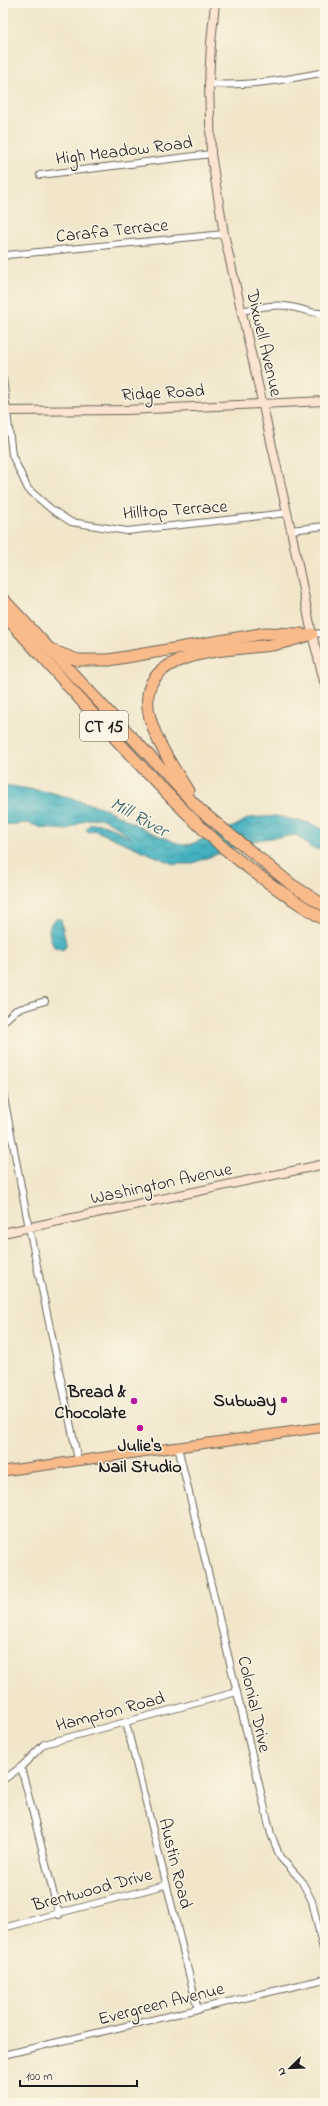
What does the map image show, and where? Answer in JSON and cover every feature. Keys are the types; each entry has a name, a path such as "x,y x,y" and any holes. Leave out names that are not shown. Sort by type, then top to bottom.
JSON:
{"highway":[{"name":"CT 15","path":"3,599 200,810 242,846 292,885 325,906"},
{"name":"CT 15","path":"3,614 136,762 208,834 229,852 297,903 325,920"},
{"path":"49,649 78,660 109,660 266,633 312,634"},
{"path":"200,810 165,752 150,717 148,695 155,678 166,665 200,653 273,645 312,634"}],"main road":[{"name":"Dixwell Avenue","path":"215,3 209,84 211,154 224,234 291,530 312,634 325,685"},
{"name":"Ridge Road","path":"4,411 96,411 325,401"},
{"name":"Washington Avenue","path":"3,1233 325,1164"},
{"path":"3,1471 325,1427"}],"street":[{"path":"209,84 240,85 285,81 325,72"},
{"name":"High Meadow Road","path":"40,175 211,154"},
{"name":"Carafa Terrace","path":"3,258 7,256 224,234"},
{"path":"241,311 267,306 290,306 315,314 325,312"},
{"path":"3,378 4,411"},
{"name":"Hilltop Terrace","path":"4,411 12,455 28,489 51,509 71,522 127,531 287,513"},
{"path":"291,530 325,526"},
{"path":"312,634 325,633"},
{"path":"3,1022 16,1010 45,1001"},
{"path":"3,1092 29,1228 78,1460"},
{"name":"Colonial Drive","path":"178,1447 271,1834 280,1857 301,1880 312,1901 325,1958"},
{"name":"Hampton Road","path":"3,1780 21,1767 44,1744 237,1692"},
{"name":"Austin Road","path":"126,1723 165,1885 198,2010"},
{"path":"21,1767 59,1914"},
{"name":"Brentwood Drive","path":"3,1928 165,1885"},
{"name":"Evergreen Avenue","path":"3,2055 325,1979"}],"water":[{"path":"3,785 50,792 104,808 150,832 182,845 191,844 235,826 249,818 276,816 310,823 325,830 325,851 311,848 296,835 257,840 190,864 173,864 94,830 90,832 86,830 90,824 102,824 112,827 132,839 113,824 100,818 85,820 67,830 42,828 28,823 3,825"},
{"path":"57,918 61,919 66,943 66,947 63,950 54,947 49,931 49,927"}],"place":[{"name":"Subway","path":"284,1400"},
{"name":"Bread & Chocolate","path":"134,1401"},
{"name":"Julie's Nail Studio","path":"140,1428"}],"water label":[{"name":"Mill River","path":"140,816"}]}
